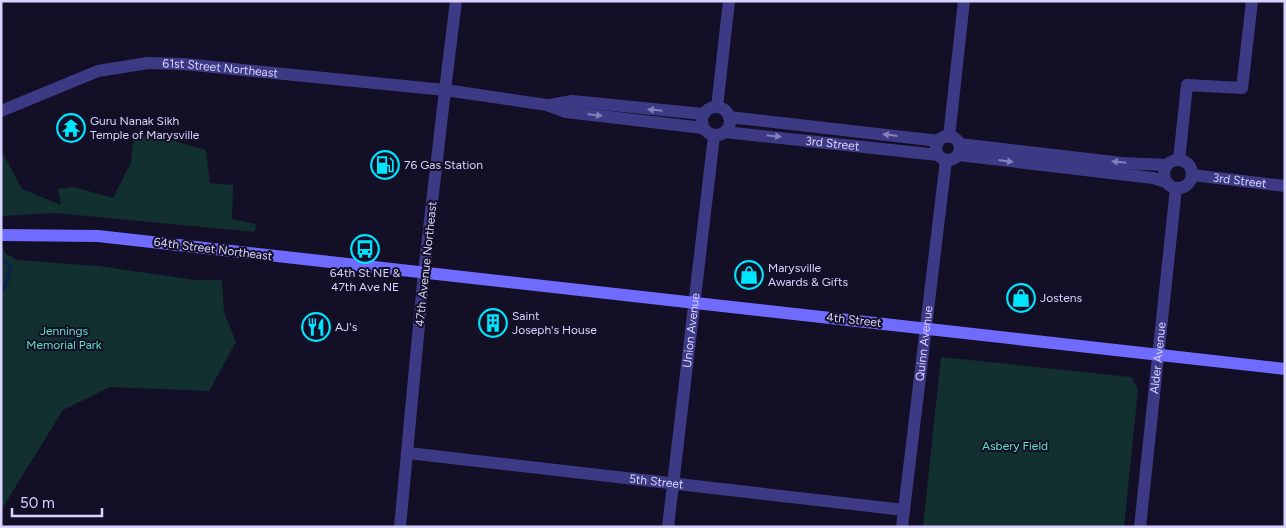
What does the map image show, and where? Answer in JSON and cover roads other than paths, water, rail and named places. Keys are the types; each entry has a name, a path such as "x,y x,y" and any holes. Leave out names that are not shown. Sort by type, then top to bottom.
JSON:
{"main road":[{"name":"64th Street Northeast","path":"4,235 98,236 424,272"},
{"name":"4th Street","path":"424,272 1285,369"}],"street":[{"name":"47th Avenue Northeast","path":"400,527 424,272 456,1"},
{"path":"717,107 729,1"},
{"name":"Quinn Avenue","path":"902,527 964,1"},
{"path":"1179,160 1187,86 1242,88 1252,1"},
{"name":"61st Street Northeast","path":"1,111 98,72 148,63 184,64 445,90"},
{"path":"445,90 547,105 566,112 703,128 720,134 730,122 730,117 724,109 710,108 703,114 701,120 703,128"},
{"path":"547,105 572,101 703,114"},
{"name":"3rd Street","path":"730,117 1154,178 1171,185"},
{"name":"3rd Street","path":"720,134 1122,163 1167,164"},
{"name":"Union Avenue","path":"668,527 694,302 720,134"},
{"path":"1174,160 1179,160 1189,165 1192,175 1187,185 1171,185 1163,172 1167,164 1174,160"},
{"name":"3rd Street","path":"1192,175 1285,186"},
{"name":"Alder Avenue","path":"1140,527 1158,355 1171,185"},
{"name":"5th Street","path":"408,453 904,510"}],"waterway":[{"path":"1,259 10,266 8,280 1,292"}],"place":[{"name":"Guru Nanak Sikh Temple of Marysville","path":"71,128"},
{"name":"76 Gas Station","path":"385,165"},
{"name":"64th St NE & 47th Ave NE","path":"365,249"},
{"name":"Marysville Awards & Gifts","path":"749,275"},
{"name":"Jostens","path":"1021,298"},
{"name":"Saint Joseph's House","path":"493,323"},
{"name":"AJ's","path":"316,327"}],"park label":[{"name":"Jennings Memorial Park","path":"64,338"},
{"name":"Asbery Field","path":"1015,446"}]}
